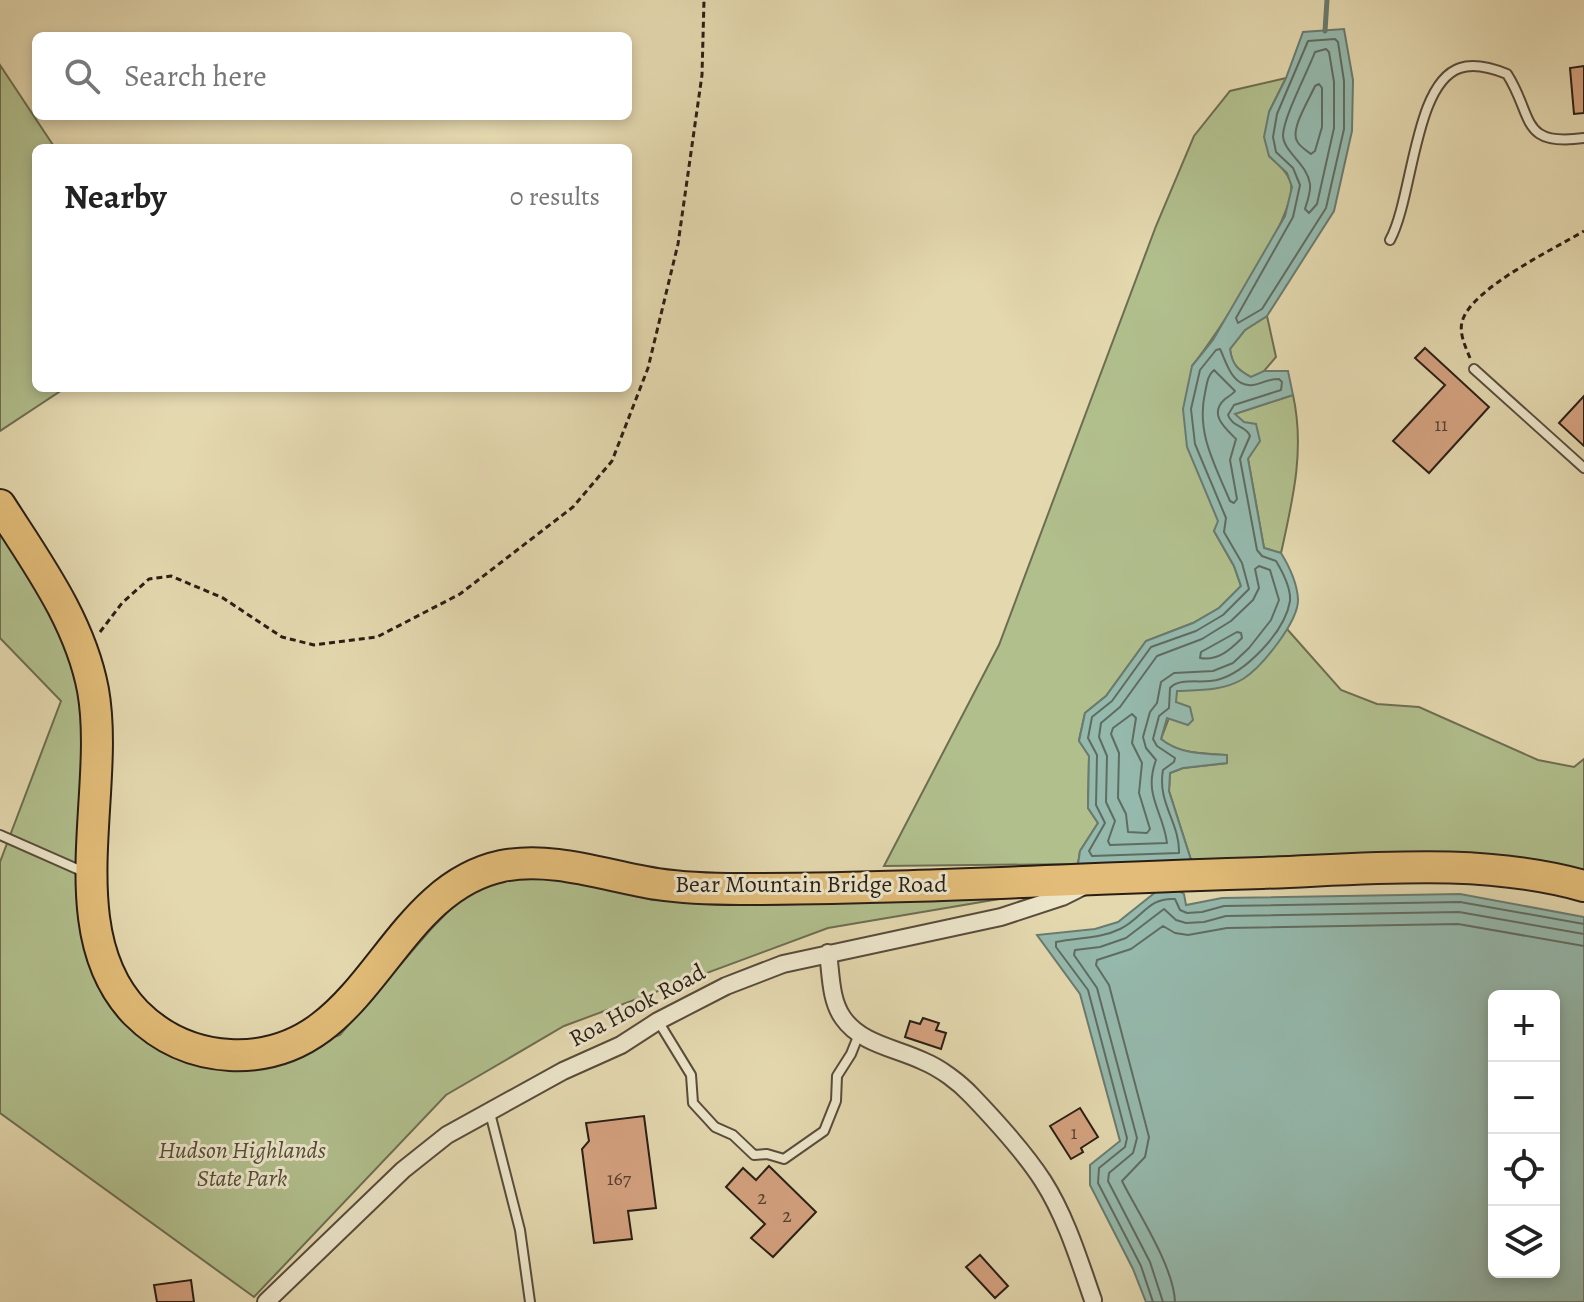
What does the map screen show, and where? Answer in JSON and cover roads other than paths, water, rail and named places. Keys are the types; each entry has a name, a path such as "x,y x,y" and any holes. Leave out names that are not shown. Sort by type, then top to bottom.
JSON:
{"highway":[{"name":"Bear Mountain Bridge Road","path":"0,505 64,608 84,653 96,712 92,876 95,922 101,949 115,984 132,1009 150,1027 185,1046 236,1055 276,1051 298,1042 323,1027 357,995 437,901 464,880 497,867 557,865 656,884 723,889 1450,868 1529,874 1584,886"}],"street":[{"name":"Roa Hook Road","path":"266,1302 403,1170 447,1135 563,1071 621,1045 658,1021 726,986 783,964 1001,917 1070,894 1096,878"},
{"path":"828,953 835,1002 843,1018 859,1034 925,1061 971,1094 1043,1180 1067,1227 1093,1300"}],"lane":[{"path":"1390,240 1403,212 1423,117 1442,79 1451,72 1463,67 1488,67 1507,74 1529,122 1541,137 1562,141 1584,138"},
{"path":"1474,369 1584,468"},
{"path":"0,835 92,876"},
{"path":"658,1021 691,1075 693,1103 715,1127 733,1135 754,1155 767,1154 784,1159 824,1131 836,1101 837,1076 859,1034"},
{"path":"490,1113 520,1230 530,1302"}],"water":[{"path":"1344,29 1353,80 1352,131 1334,211 1267,316 1245,330 1230,349 1236,366 1251,377 1264,371 1288,371 1293,395 1235,414 1244,422 1256,424 1260,441 1248,459 1264,548 1281,553 1284,558 1296,587 1297,608 1278,643 1260,665 1243,679 1219,688 1177,691 1176,702 1190,707 1193,720 1188,725 1167,718 1161,739 1184,750 1227,755 1227,763 1183,768 1170,773 1169,791 1192,863 1078,864 1080,851 1098,823 1088,808 1089,756 1079,741 1085,713 1106,696 1146,641 1193,623 1219,608 1241,586 1234,566 1214,531 1218,521 1187,447 1183,409 1192,366 1213,340 1285,216 1292,187 1287,173 1269,156 1264,137 1269,112 1303,32"},
{"path":"1157,891 1179,891 1184,894 1186,905 1222,898 1460,894 1584,917 1584,1302 1146,1302 1133,1269 1090,1185 1090,1165 1120,1141 1080,994 1037,935 1095,929 1118,922"}],"waterway":[{"path":"1325,31 1327,0"}],"park label":[{"name":"Hudson Highlands State Park","path":"242,1164"}]}
